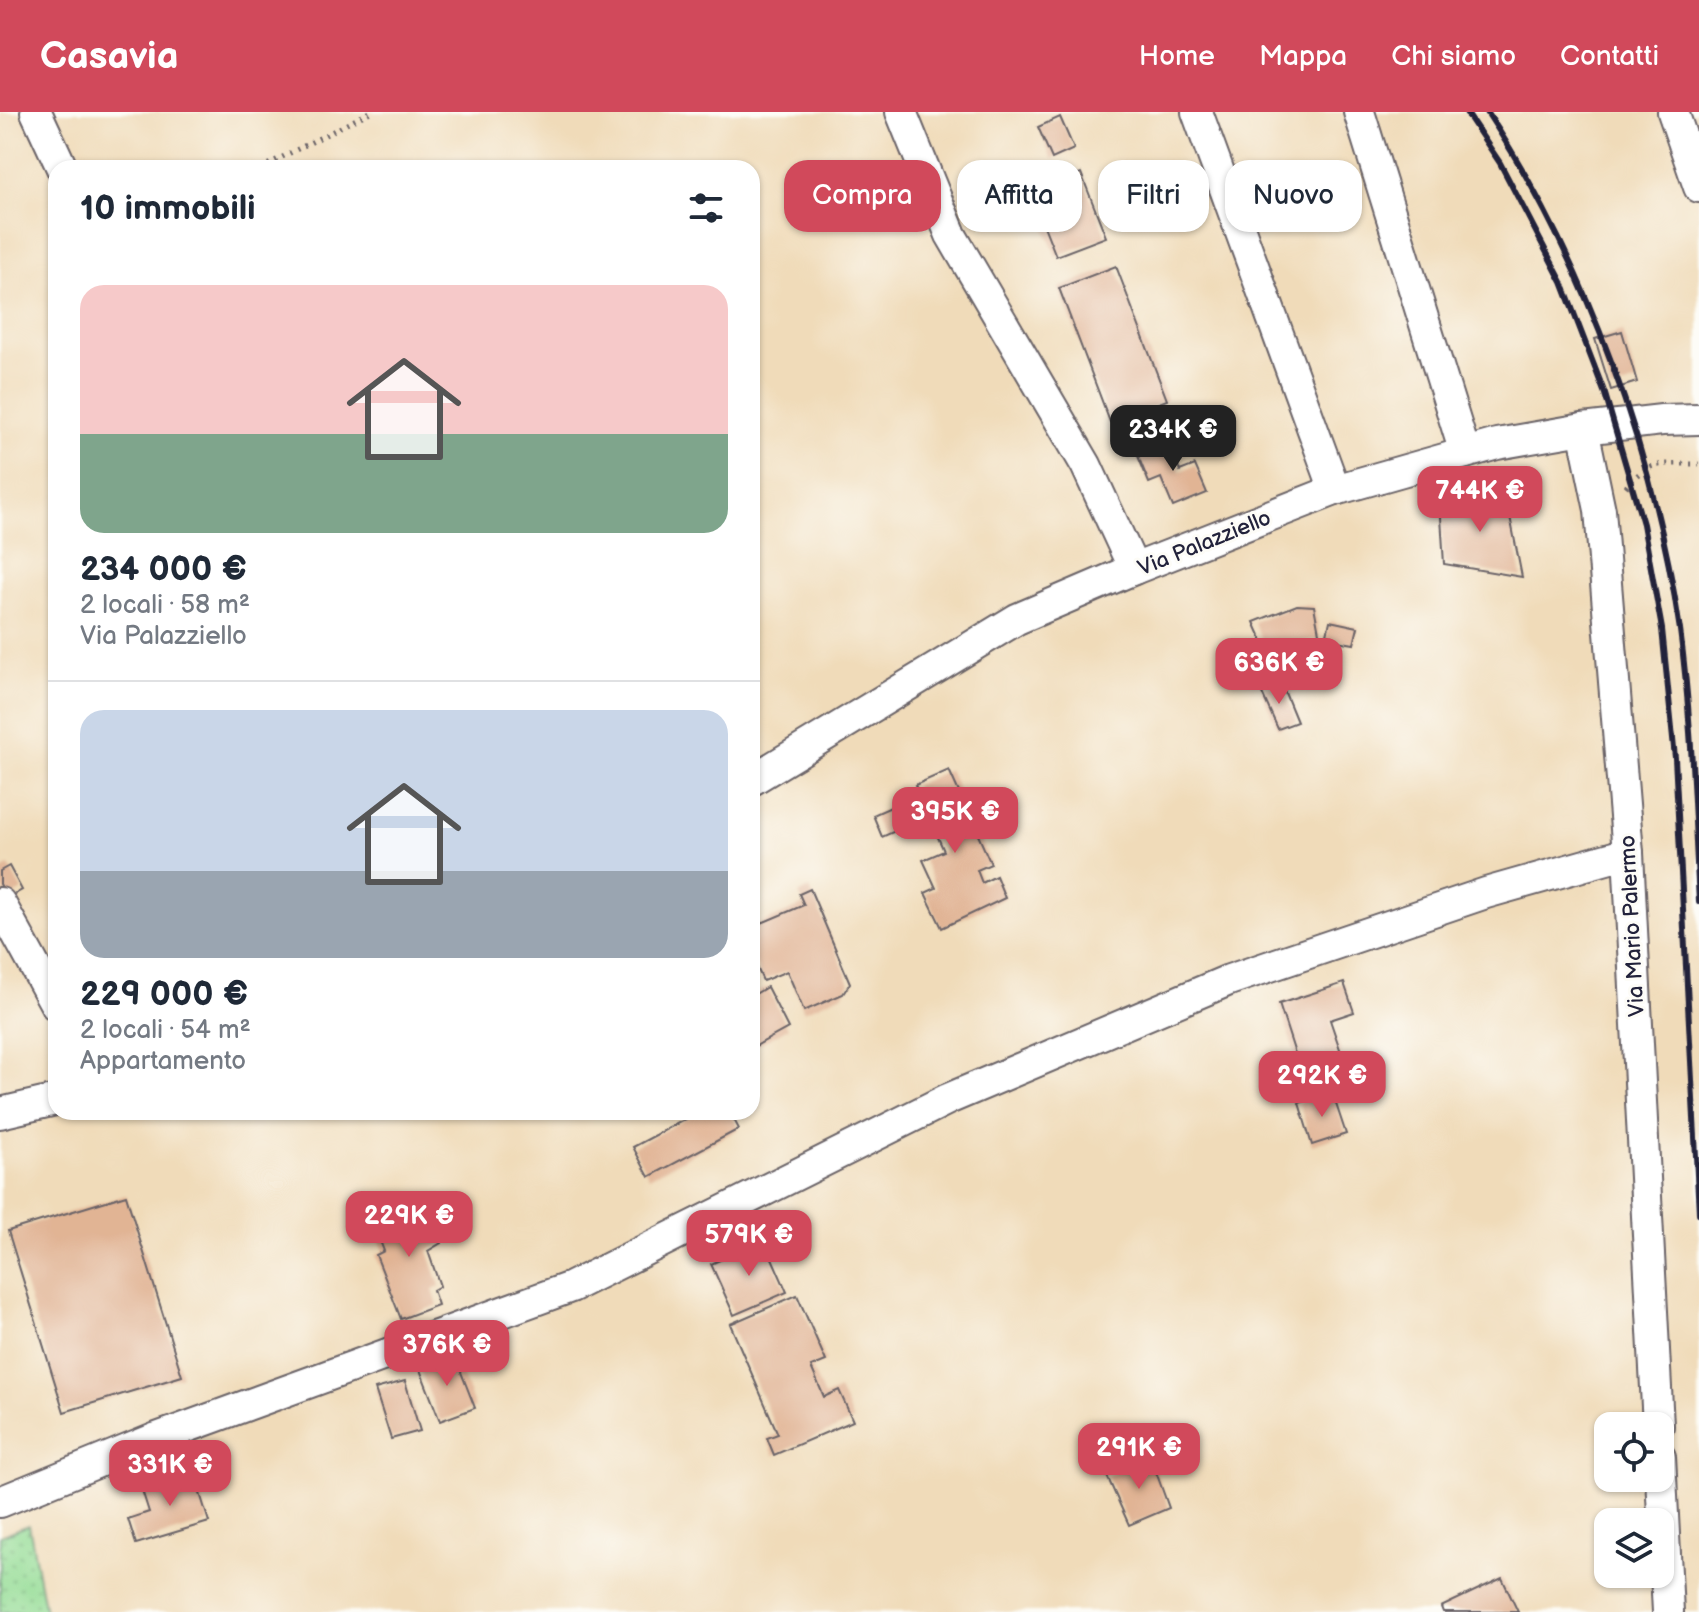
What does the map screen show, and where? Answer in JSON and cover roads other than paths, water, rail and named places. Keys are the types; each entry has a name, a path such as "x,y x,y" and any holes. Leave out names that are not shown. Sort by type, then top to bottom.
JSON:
{"street":[{"path":"36,112 58,160"},
{"path":"901,112 951,235 1086,465 1134,569"},
{"path":"1197,112 1335,490"},
{"path":"1359,112 1465,453"},
{"path":"1673,112 1699,187"},
{"name":"Via Palazziello","path":"760,775 1017,619 1335,490 1497,444 1583,429 1699,419"},
{"name":"Via Mario Palermo","path":"1583,429 1600,510 1628,853 1657,1412"},
{"path":"0,1502 157,1438 571,1287 948,1099 1229,980 1486,893 1628,853"},
{"path":"0,903 48,990"},
{"path":"0,1113 48,1102"},
{"path":"1662,1492 1668,1612"}],"railway":[{"path":"1466,112 1500,163 1562,282 1605,394 1643,524 1662,629 1675,758 1699,1213"},
{"path":"1487,112 1523,170 1585,295 1634,428 1653,495 1668,563 1684,664 1699,902"}]}
